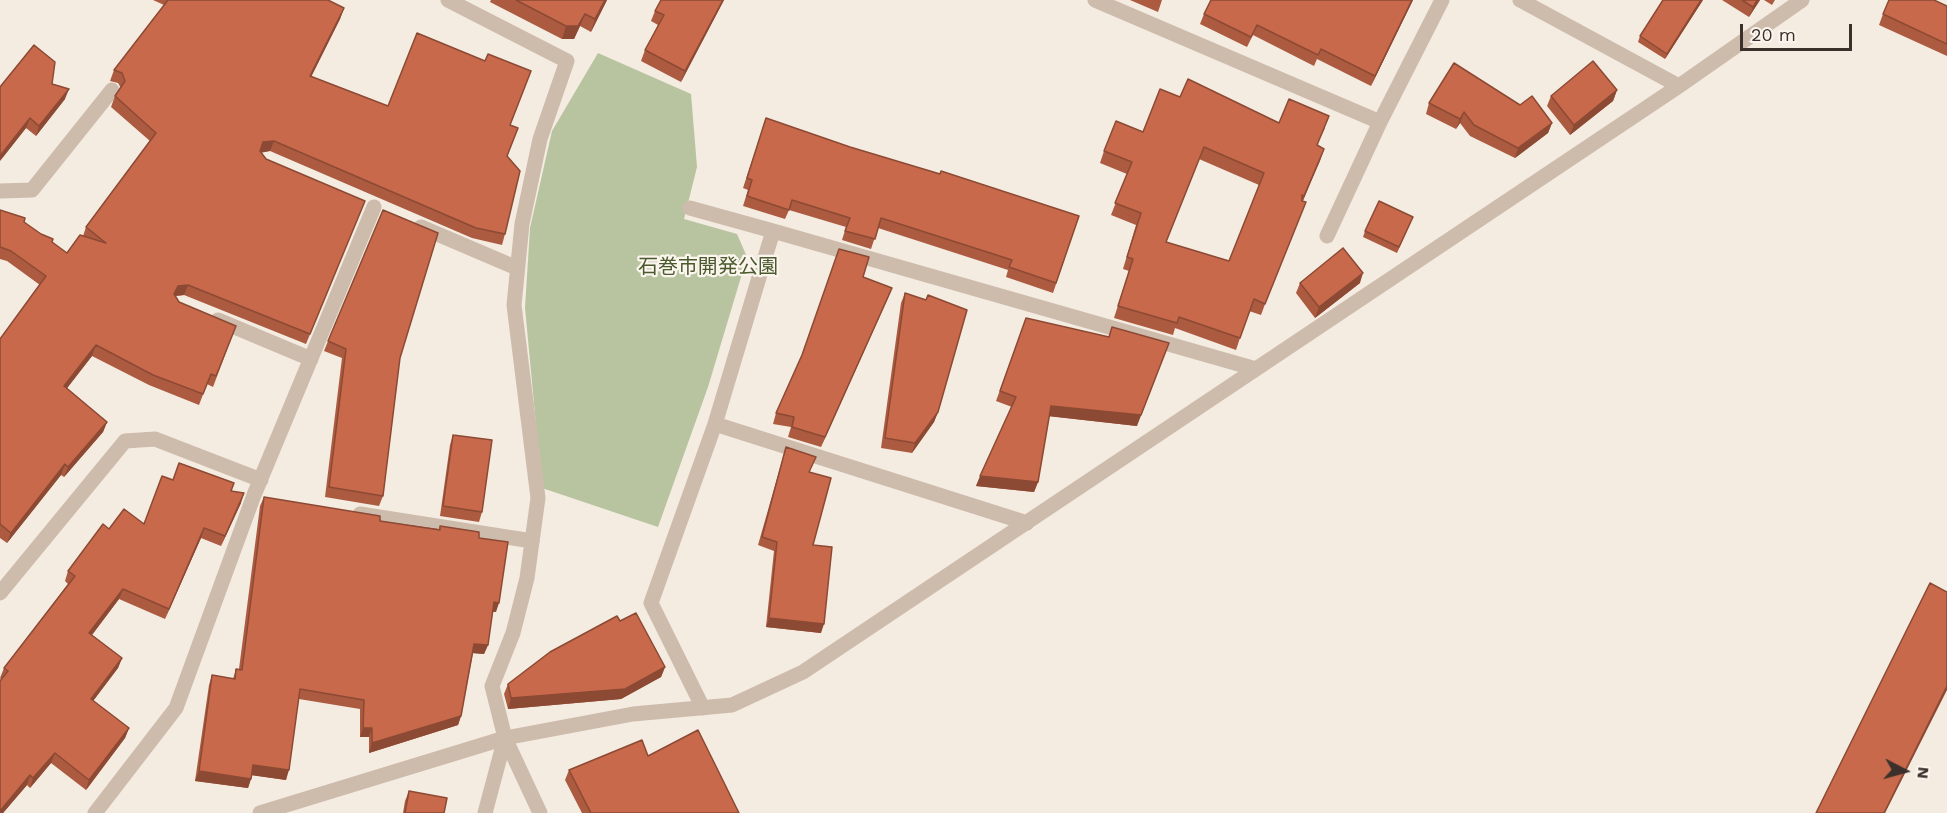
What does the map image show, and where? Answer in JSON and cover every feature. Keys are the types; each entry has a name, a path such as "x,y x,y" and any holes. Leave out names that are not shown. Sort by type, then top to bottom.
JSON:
{"street":[{"path":"448,0 567,61 540,139 522,224 514,305 538,498 527,578 513,633 492,686 505,738 540,813"},
{"path":"1095,0 1380,122"},
{"path":"1327,236 1380,122 1442,0"},
{"path":"1520,0 1679,86"},
{"path":"260,813 505,738 633,714 732,705 803,672 1679,86 1802,0"},
{"path":"0,191 32,190 112,90"},
{"path":"95,813 176,708 259,496 261,480 373,207"},
{"path":"690,208 1256,369"},
{"path":"404,220 518,268"},
{"path":"703,708 651,603 714,424 773,231"},
{"path":"201,313 311,359"},
{"path":"714,424 1027,523"},
{"path":"0,593 125,441 155,439 261,480"},
{"path":"345,511 532,541"},
{"path":"486,813 505,738"}],"green space":[{"name":"石巻市開発公園","path":"598,53 691,94 697,167 684,219 737,234 747,257 708,387 658,527 542,488 525,308 530,228 552,131"}],"building":[{"path":"168,0 328,0 344,8 310,76 388,106 417,33 485,61 488,54 531,71 510,125 518,128 507,156 520,171 505,234 476,228 274,141 263,142 260,151 266,159 365,201 310,334 188,285 178,286 174,294 179,302 236,326 216,376 211,374 203,394 153,375 96,345 64,386 107,422 68,467 65,464 11,533 0,524 0,339 46,276 11,251 0,247 0,210 25,218 24,222 53,239 52,242 67,253 80,235 106,243 86,227 156,133 115,96 125,81 122,73 114,70"},
{"path":"516,0 605,0 595,19 585,14 578,26 566,26"},
{"path":"661,0 723,0 685,71 645,50 664,15 655,11"},
{"path":"1211,0 1412,0 1375,76 1321,49 1318,55 1257,25 1251,37 1204,14"},
{"path":"1663,0 1701,0 1667,54 1640,36"},
{"path":"1742,0 1757,0 1753,7"},
{"path":"1889,0 1934,0 1947,6 1947,44 1883,14"},
{"path":"34,45 55,62 52,84 69,89 39,126 30,118 0,156 0,87"},
{"path":"1593,61 1617,90 1574,125 1551,96"},
{"path":"1454,63 1520,105 1532,96 1552,123 1518,148 1474,125 1464,112 1460,119 1429,103"},
{"path":"1188,79 1279,123 1289,99 1329,116 1317,145 1324,149 1304,196 1302,195 1302,201 1306,202 1265,304 1254,299 1240,338 1179,317 1177,323 1118,306 1133,259 1127,257 1141,213 1115,203 1132,162 1104,151 1116,121 1143,132 1160,89 1180,97","holes":["1204,147 1264,173 1229,261 1166,242"]},
{"path":"766,118 850,147 940,174 941,171 1079,216 1056,283 1009,267 1012,260 881,218 875,239 845,231 850,218 792,200 789,210 747,196 752,180 747,178"},
{"path":"1379,201 1413,217 1399,247 1365,231"},
{"path":"383,210 438,233 400,358 383,496 329,487 346,349 328,341"},
{"path":"1343,248 1363,273 1319,307 1300,283"},
{"path":"839,249 869,257 863,277 892,288 825,437 792,427 794,417 776,413 802,355"},
{"path":"905,293 926,300 928,295 967,310 938,412 915,443 885,438"},
{"path":"1026,318 1109,337 1112,327 1169,343 1141,415 1051,406 1038,482 980,476 1016,397 1000,391"},
{"path":"453,435 492,440 482,512 443,506"},
{"path":"786,447 816,457 809,472 831,478 813,545 832,547 824,624 769,618 777,542 762,537"},
{"path":"179,463 234,483 231,491 244,493 225,536 204,528 169,609 123,589 89,633 122,658 91,699 129,728 89,780 55,753 33,778 30,775 0,811 0,681 8,671 4,668 75,576 68,571 103,524 109,529 124,509 144,524 162,476 173,480"},
{"path":"264,497 380,516 380,521 440,530 440,526 479,532 479,538 508,542 499,603 494,602 488,645 474,644 461,716 372,743 372,728 363,728 364,700 300,689 289,770 253,765 251,779 199,771 212,675 235,679 236,669 242,670"},
{"path":"1930,583 1947,592 1947,686 1884,813 1816,813"},
{"path":"636,613 665,667 625,689 511,698 508,684 550,652 617,616 620,621"},
{"path":"698,730 739,813 591,813 569,770 642,740 648,756"},
{"path":"409,791 447,798 444,813 405,813"}]}
